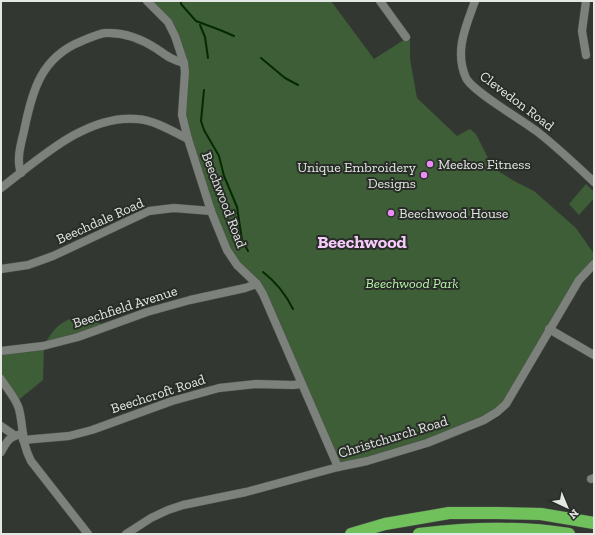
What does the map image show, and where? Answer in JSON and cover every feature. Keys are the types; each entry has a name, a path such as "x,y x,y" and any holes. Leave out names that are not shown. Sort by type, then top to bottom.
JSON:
{"highway":[{"path":"351,534 385,524 449,513 541,514 594,523"},
{"path":"419,534 442,531 519,528 569,534"}],"street":[{"name":"Beechwood Road","path":"147,1 168,22 175,36 184,63 185,80 182,115 211,211 227,250 236,265 257,284 264,294 301,384 338,467"},
{"path":"380,1 406,36"},
{"name":"Clevedon Road","path":"476,1 462,41 463,64 468,80 478,91 540,134 594,182"},
{"path":"586,1 582,31 586,55"},
{"path":"21,173 19,158 28,110 44,70 63,50 76,43 105,33 119,34 142,40 173,60 184,63"},
{"path":"1,188 77,134 107,121 130,119 141,120 167,128 188,139"},
{"name":"Beechdale Road","path":"1,269 28,265 53,256 148,211 174,208 211,211"},
{"name":"Christchurch Road","path":"126,534 151,518 183,505 246,492 338,467 367,461 426,443 472,426 497,412 506,404 579,280 594,264"},
{"name":"Beechfield Avenue","path":"1,351 43,346 71,339 190,300 257,284"},
{"path":"549,330 594,355"},
{"path":"1,379 16,402 19,410 20,436 31,461 88,534"},
{"name":"Beechcroft Road","path":"20,436 70,436 92,430 172,401 219,388 256,384 301,384"},
{"path":"1,426 20,436"},
{"path":"1,452 6,443 20,436"}],"green space":[{"name":"Beechwood Park","path":"147,1 331,1 374,59 410,36 410,59 417,98 457,136 470,129 476,134 493,168 534,191 576,228 594,254 594,264 590,267 506,404 472,426 338,467 268,305 227,250 182,115 185,80 175,36"},
{"path":"586,184 594,192 594,198 579,215 569,204"},
{"path":"75,317 98,322 106,327 44,346 43,380 16,402 1,379 1,351 43,346 59,325"}],"waterway":[{"path":"181,1 181,4 196,21 234,36"},
{"path":"200,25 205,37 208,58"},
{"path":"261,58 285,78 298,85"},
{"path":"204,90 201,121 204,130 219,156 224,176 237,207 242,240 248,251"},
{"path":"263,272 280,289 293,309"}],"place":[{"name":"Meekos Fitness","path":"430,164"},
{"name":"Unique Embroidery Designs","path":"424,175"},
{"name":"Beechwood House","path":"391,213"}],"district":[{"name":"Beechwood","path":"362,242"}]}
